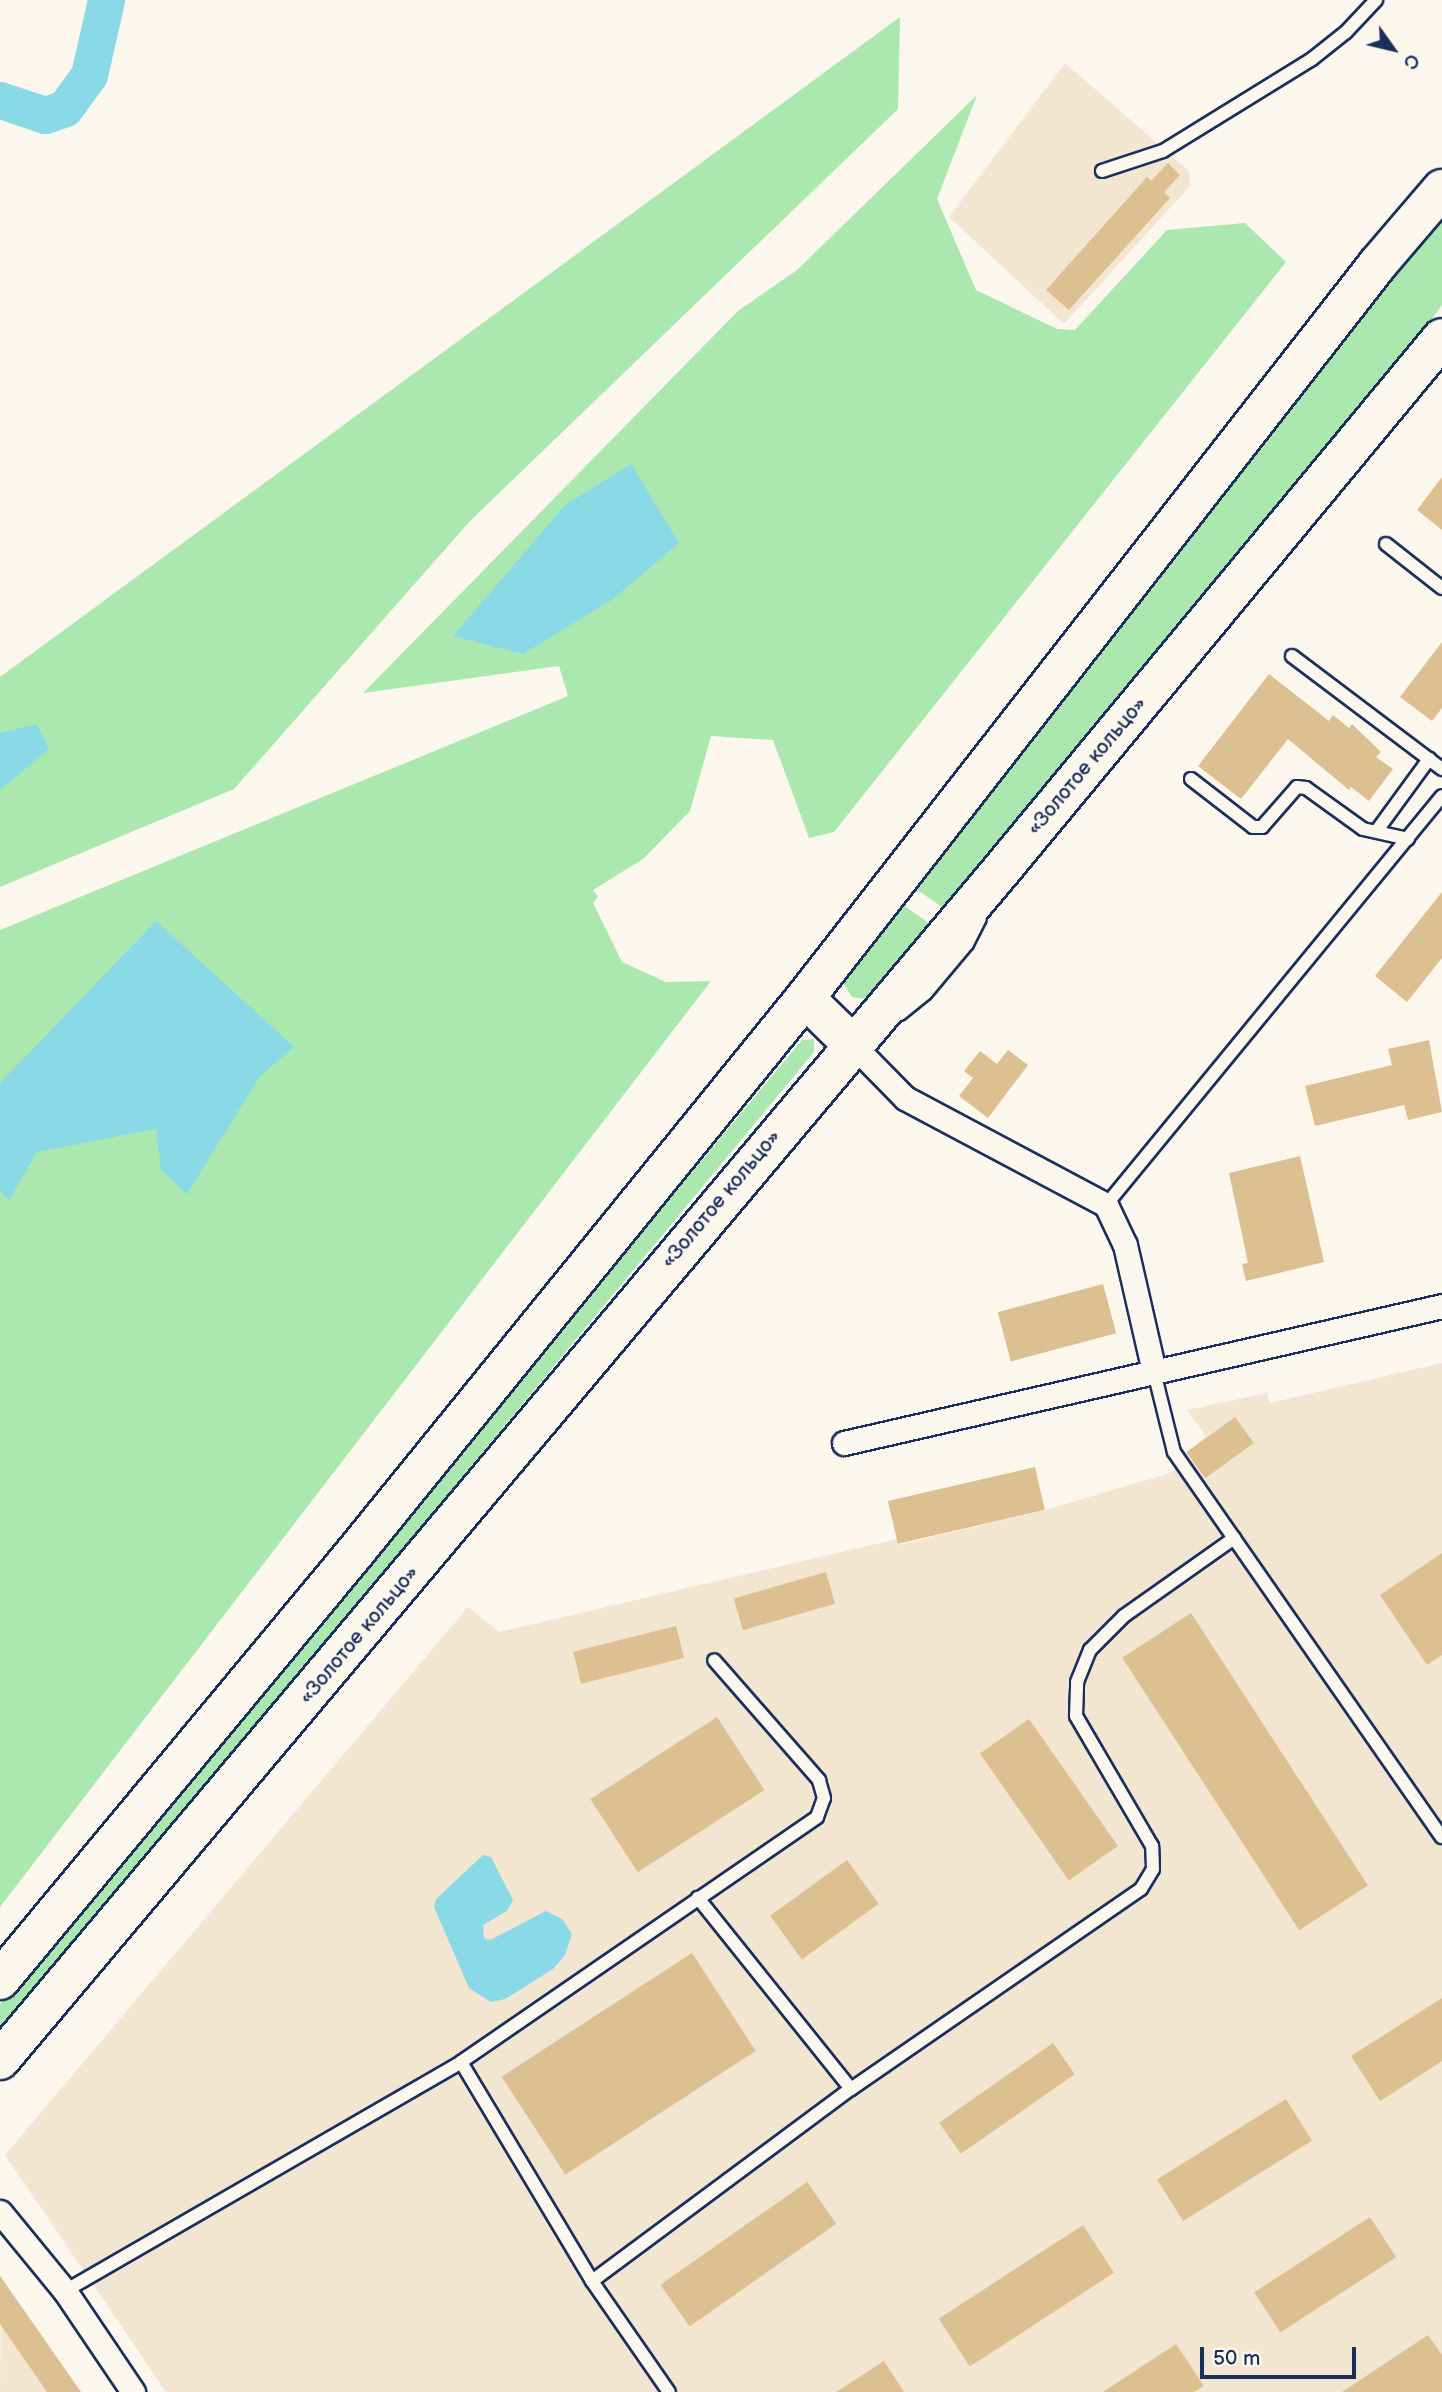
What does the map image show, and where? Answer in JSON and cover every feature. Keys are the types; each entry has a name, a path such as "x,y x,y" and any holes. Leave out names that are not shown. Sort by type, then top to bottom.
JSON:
{"highway":[{"path":"0,1980 353,1555 805,999 1377,265 1438,193"},
{"name":"«Золотое кольцо»","path":"0,2060 852,1044 1008,862 1442,338"},
{"path":"805,999 852,1044"}],"street":[{"path":"852,1044 905,1098 1107,1205 1125,1245 1154,1372"},
{"path":"844,1443 1442,1306"},
{"path":"0,2212 65,2291 133,2392"}],"lane":[{"path":"1102,172 1163,151 1312,59 1346,32 1376,0"},
{"path":"1386,544 1442,588"},
{"path":"1293,656 1442,769"},
{"path":"1378,829 1429,759"},
{"path":"1191,779 1252,827 1262,827 1297,787 1306,788 1363,829 1378,829 1408,839"},
{"path":"1107,1205 1442,796"},
{"path":"1154,1372 1174,1452 1441,1834"},
{"path":"593,2281 850,2089 1141,1889 1153,1869 1152,1846 1076,1716 1077,1682 1090,1650 1124,1616 1234,1538"},
{"path":"65,2291 461,2062 817,1817 824,1798 819,1780 714,1660"},
{"path":"698,1898 850,2089"},
{"path":"461,2062 593,2281 669,2392"}],"shaded area":[{"path":"1065,63 1189,171 1190,186 1064,324 949,217"},
{"path":"1442,1363 1442,2392 166,2392 5,2155 468,1607 499,1632 897,1539 899,1545 1045,1510 1167,1474 1192,1461 1186,1452 1206,1437 1187,1410 1267,1393 1270,1403"},
{"path":"1,2277 81,2392 0,2392"}],"green space":[{"path":"900,17 898,109 470,521 234,789 0,887 0,677"},
{"path":"977,95 937,199 976,290 1057,329 1075,330 1167,230 1245,223 1286,262 834,832 809,838 773,740 711,736 690,811 643,859 593,890 598,897 593,903 622,962 666,982 711,981 0,1907 0,930 568,696 559,666 363,693 738,311 797,270"},
{"path":"1442,219 1442,305 1386,381 942,907 916,889 1340,342"},
{"path":"902,904 930,924 871,1000 852,997 843,983"},
{"path":"814,1039 814,1052 0,2035 0,2004 802,1040"}],"water":[{"path":"631,464 679,543 613,599 523,654 453,636 565,505"},
{"path":"37,724 49,749 0,790 0,733"},
{"path":"156,921 294,1047 260,1076 187,1194 161,1170 156,1129 37,1152 9,1200 0,1191 0,1083"},
{"path":"483,1855 491,1857 513,1900 507,1911 483,1925 484,1938 490,1940 546,1911 562,1919 572,1934 565,1955 553,1969 505,1999 491,2002 469,1988 434,1907 436,1899"}],"building":[{"path":"1168,163 1180,175 1164,192 1170,198 1069,310 1046,290 1147,177 1151,181"},
{"path":"1442,477 1442,530 1417,510"},
{"path":"1442,642 1442,708 1432,721 1400,697"},
{"path":"1269,674 1329,721 1333,715 1349,728 1352,724 1381,752 1376,757 1393,769 1369,801 1351,787 1349,790 1288,739 1241,799 1198,766"},
{"path":"1442,892 1442,958 1407,1002 1375,976"},
{"path":"1429,1040 1442,1112 1408,1120 1404,1105 1315,1126 1305,1086 1392,1065 1388,1049"},
{"path":"1008,1050 1028,1065 988,1118 959,1096 973,1078 964,1071 980,1051 997,1064"},
{"path":"1300,1156 1324,1262 1246,1281 1242,1264 1248,1263 1229,1173"},
{"path":"1103,1284 1116,1333 1011,1361 998,1312"},
{"path":"1235,1417 1254,1443 1205,1478 1186,1452"},
{"path":"1035,1467 1045,1510 898,1544 888,1501"},
{"path":"1442,1553 1442,1655 1427,1665 1380,1595"},
{"path":"826,1572 835,1604 743,1630 734,1598"},
{"path":"1191,1613 1368,1886 1299,1930 1122,1658"},
{"path":"676,1626 684,1658 581,1684 573,1652"},
{"path":"717,1717 764,1790 638,1872 590,1799"},
{"path":"1029,1719 1118,1846 1069,1880 980,1753"},
{"path":"847,1860 879,1904 802,1960 770,1916"},
{"path":"692,1953 756,2051 565,2175 502,2077"},
{"path":"1442,1998 1442,2061 1380,2101 1351,2056"},
{"path":"1053,2043 1075,2074 961,2154 939,2123"},
{"path":"1286,2099 1312,2141 1183,2221 1157,2180"},
{"path":"807,2182 836,2224 690,2326 660,2285"},
{"path":"1370,2217 1396,2257 1280,2332 1254,2292"},
{"path":"1083,2225 1114,2273 970,2366 939,2319"},
{"path":"0,2276 81,2392 47,2392 0,2324"},
{"path":"1428,2335 1442,2355 1442,2392 1342,2392"},
{"path":"1176,2344 1204,2386 1194,2392 1103,2392"},
{"path":"884,2361 904,2392 836,2392"}],"waterway":[{"path":"0,100 45,115 65,108 89,75 106,0"}]}
